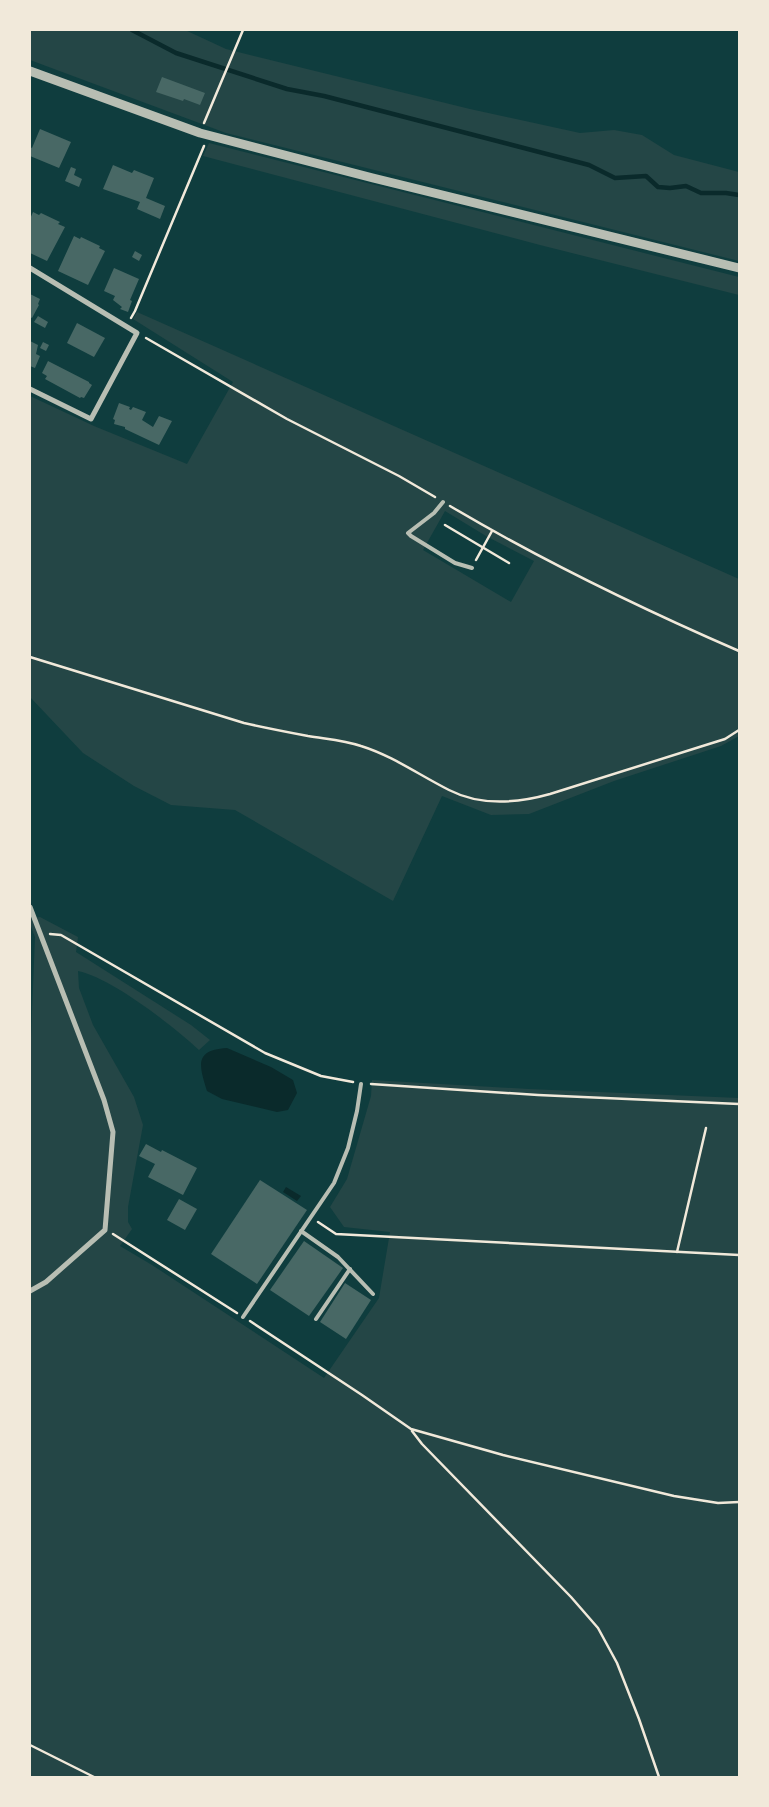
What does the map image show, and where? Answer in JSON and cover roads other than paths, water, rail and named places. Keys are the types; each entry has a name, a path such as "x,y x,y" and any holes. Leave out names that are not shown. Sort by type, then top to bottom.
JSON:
{"street":[{"path":"30,71 204,134 643,246 739,268"},
{"path":"30,268 137,333 90,418 30,389"},
{"path":"30,907 104,1100 113,1132 105,1230 46,1282 30,1291"}],"lane":[{"path":"443,502 434,513 408,533 455,564 472,568"},
{"path":"243,1317 334,1183 348,1148 361,1084"},
{"path":"301,1231 338,1257 373,1294"},
{"path":"316,1319 350,1269"}],"waterway":[{"path":"132,30 176,53 287,89 324,96 589,165 615,178 646,176 658,187 686,186 701,193 739,195"}]}
